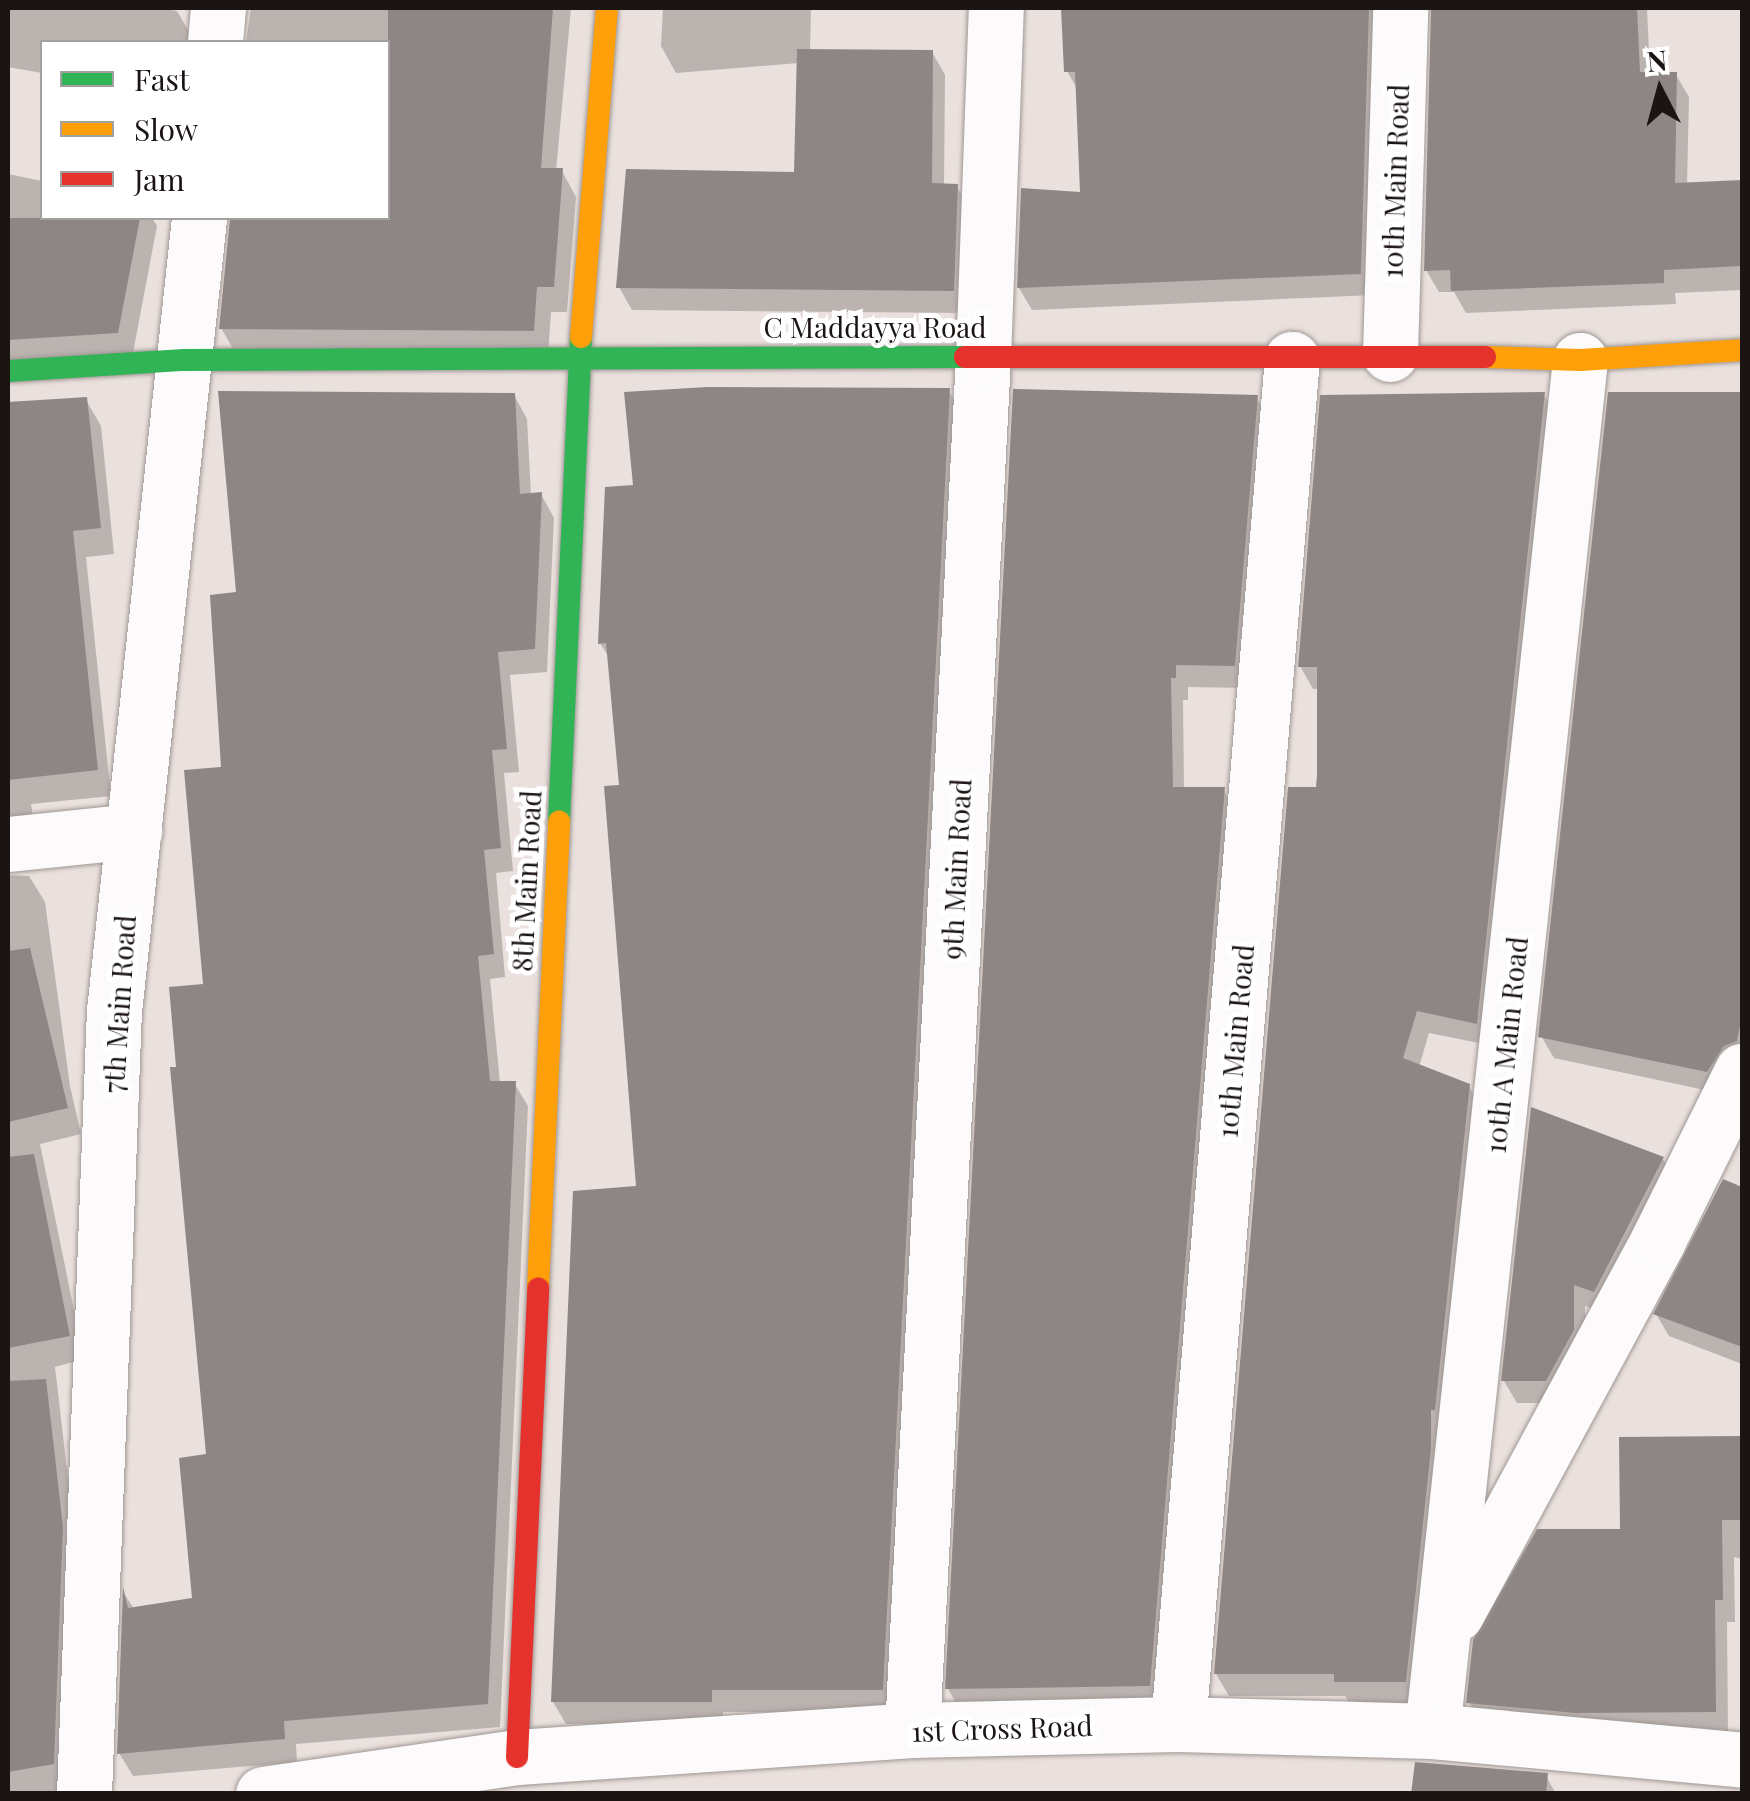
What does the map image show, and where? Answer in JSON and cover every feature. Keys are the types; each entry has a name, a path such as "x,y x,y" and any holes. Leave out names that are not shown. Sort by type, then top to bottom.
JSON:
{"street":[{"path":"215,40 218,8"},
{"name":"8th Main Road","path":"517,1758 579,362 607,8"},
{"name":"9th Main Road","path":"912,1730 983,358 996,8"},
{"name":"10th Main Road","path":"1390,354 1400,8"},
{"name":"7th Main Road","path":"84,1794 114,1011 198,220"},
{"name":"C Maddayya Road","path":"8,370 185,360 579,362 706,356 1292,359 1390,354 1580,360 1742,350"},
{"name":"10th Main Road","path":"1178,1724 1292,359"},
{"name":"10th A Main Road","path":"1432,1731 1580,360"},
{"path":"8,844 134,831"},
{"path":"1442,1639 1658,1240 1742,1070"},
{"name":"1st Cross Road","path":"263,1794 517,1758 912,1730 1178,1724 1432,1731 1742,1760"}],"building":[{"path":"388,8 553,8 541,168 563,168 554,287 537,287 534,331 219,329 230,220 390,220"},
{"path":"1061,8 1369,8 1361,274 1017,288 1021,188 1080,192 1075,72 1064,72"},
{"path":"1431,8 1637,8 1640,72 1677,72 1675,183 1742,180 1742,266 1664,270 1664,283 1451,291 1450,270 1424,271"},
{"path":"797,49 933,50 932,183 958,184 954,291 616,288 626,169 794,172"},
{"path":"8,218 140,220 118,333 8,340"},
{"path":"707,387 950,388 883,1690 712,1690 712,1702 551,1702 573,1191 636,1186 604,786 619,785 606,643 598,644 605,487 633,485 624,392"},
{"path":"1013,389 1258,395 1235,666 1176,665 1176,678 1171,678 1173,787 1225,787 1150,1686 945,1689"},
{"path":"218,391 515,393 520,494 542,492 535,649 498,652 507,749 492,750 501,848 484,850 494,954 478,956 490,1081 516,1081 488,1704 284,1721 285,1739 117,1754 123,1587 128,1608 192,1598 179,1458 206,1454 170,1067 176,1067 169,987 203,984 184,770 221,767 210,595 236,592"},
{"path":"1545,392 1477,1024 1417,1011 1403,1058 1470,1084 1435,1410 1431,1410 1431,1449 1406,1682 1334,1682 1334,1674 1214,1674 1288,787 1316,787 1317,775 1317,667 1298,667 1320,395"},
{"path":"1608,392 1742,392 1742,1015 1737,1041 1724,1046 1707,1072 1538,1037"},
{"path":"87,397 101,528 73,531 98,770 8,780 8,402"},
{"path":"30,948 68,1108 8,1122 8,951"},
{"path":"1531,1107 1664,1157 1594,1292 1574,1285 1574,1330 1546,1381 1501,1381"},
{"path":"34,1154 70,1336 8,1348 8,1157"},
{"path":"1723,1179 1742,1187 1742,1347 1653,1314"},
{"path":"46,1379 63,1527 54,1764 8,1772 8,1381"},
{"path":"1742,1436 1742,1520 1722,1520 1723,1600 1715,1600 1716,1712 1575,1713 1466,1703 1473,1640 1537,1529 1620,1529 1619,1437"},
{"path":"1415,1762 1548,1773 1546,1794 1411,1794"}],"traffic: fast":[{"path":"559,821 581,337"},
{"path":"8,371 185,360 965,357"}],"traffic: slow":[{"path":"581,337 607,8"},
{"path":"1485,357 1580,360 1742,350"},
{"path":"538,1288 559,821"}],"traffic: jam":[{"path":"965,357 1485,357"},
{"path":"517,1757 538,1288"}]}
